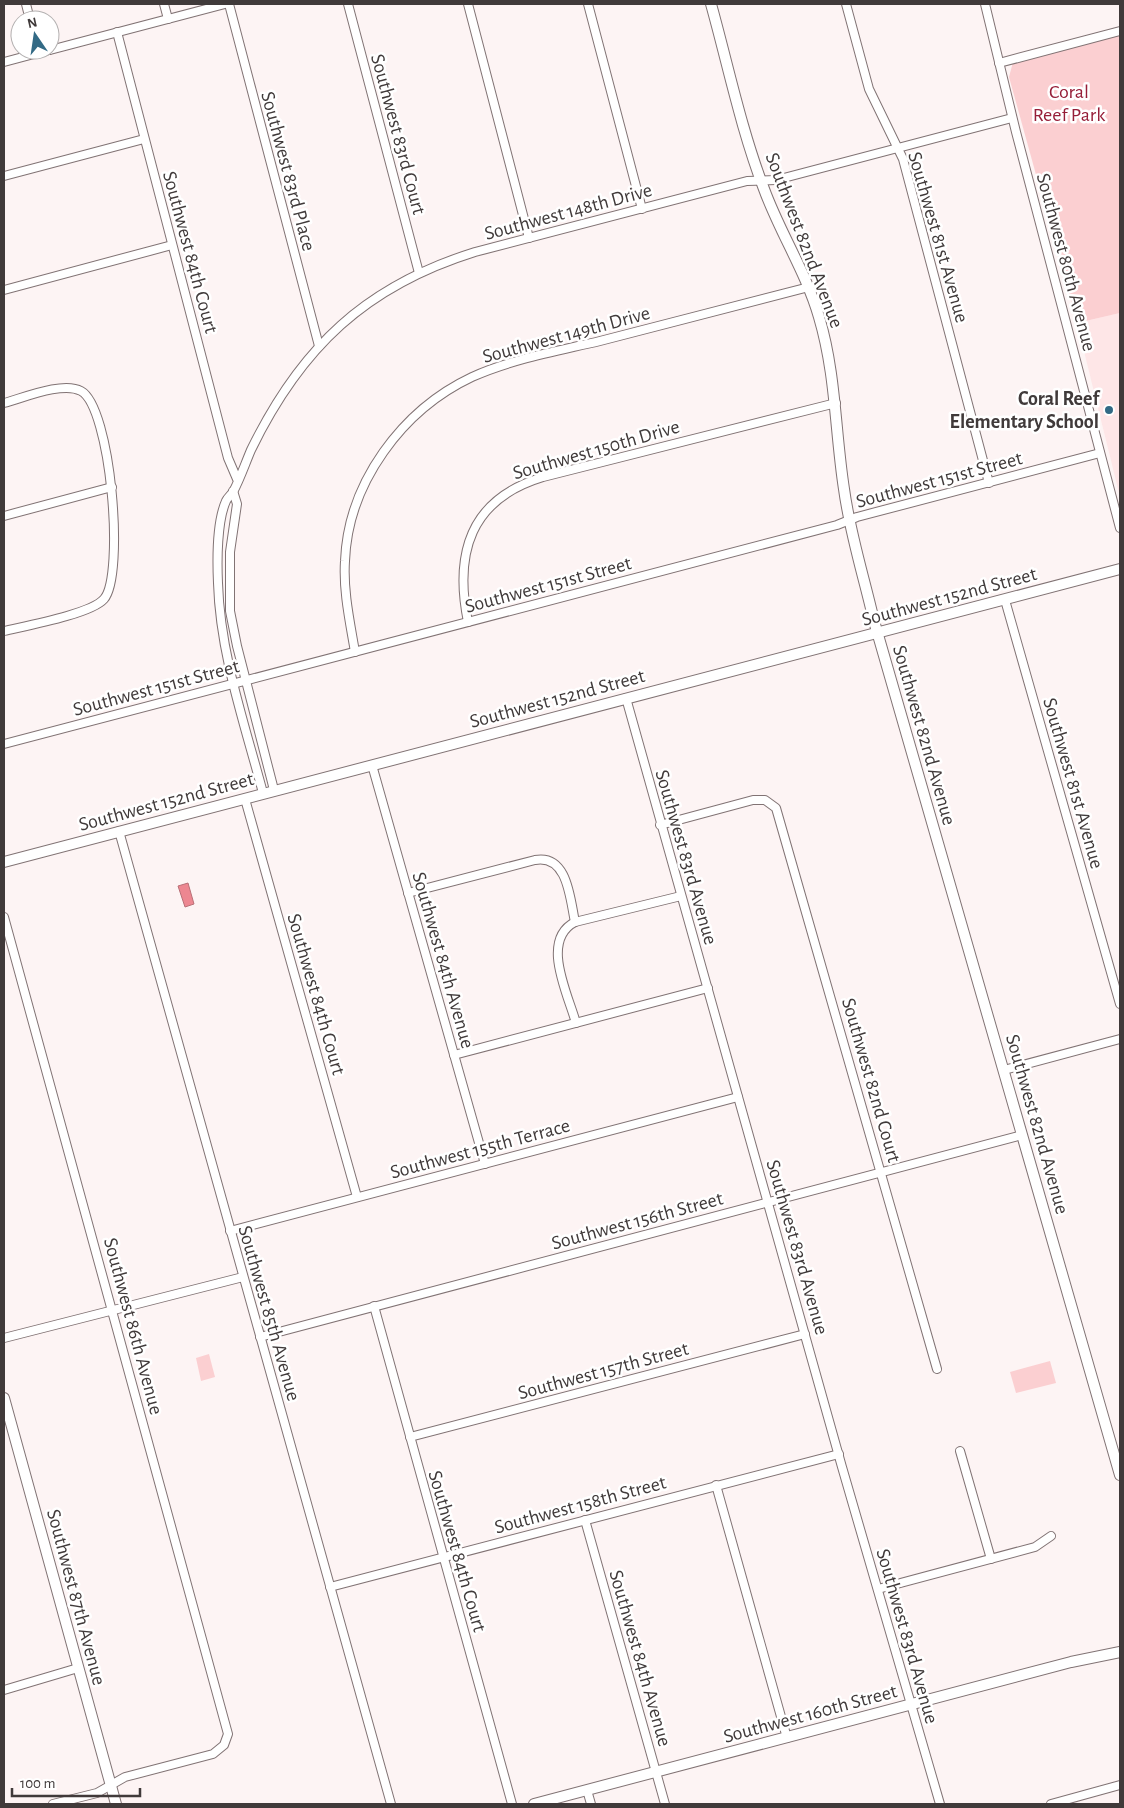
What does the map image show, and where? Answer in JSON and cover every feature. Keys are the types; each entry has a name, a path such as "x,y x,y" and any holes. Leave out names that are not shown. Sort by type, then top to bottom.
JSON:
{"street":[{"path":"164,4 168,19"},
{"path":"60,47 227,4"},
{"name":"Southwest 83rd Place","path":"227,4 319,346"},
{"name":"Southwest 83rd Court","path":"348,4 419,273"},
{"path":"468,4 529,238"},
{"path":"588,4 642,209"},
{"name":"Southwest 82nd Avenue","path":"711,4 761,181 809,287 829,354 836,403 841,471 849,520 878,633 1022,1135 1118,1460 1120,1475"},
{"name":"Southwest 81st Avenue","path":"846,4 869,89 903,159 989,483"},
{"name":"Southwest 80th Avenue","path":"985,4 1012,118 1120,528"},
{"path":"999,63 1120,31"},
{"name":"Southwest 84th Court","path":"117,32 228,458 237,479"},
{"name":"Southwest 148th Drive","path":"233,491 237,479 282,393 319,346 366,304 419,273 462,256 747,181 776,180 1012,118"},
{"path":"4,176 144,139"},
{"path":"4,290 172,245"},
{"name":"Southwest 149th Drive","path":"355,652 345,580 345,561 351,523 366,482 386,447 426,406 459,384 510,364 809,287"},
{"path":"4,403 59,388 79,390 88,397 95,408 109,465 112,487 112,574 108,592 100,603 87,609 4,631"},
{"name":"Southwest 150th Drive","path":"468,622 462,577 467,546 480,519 506,492 543,477 836,403"},
{"name":"Southwest 151st Street","path":"4,744 837,525 849,520 1100,453"},
{"path":"4,516 112,487"},
{"path":"233,491 237,504 230,552 230,611 274,790"},
{"path":"233,491 226,501 221,527 218,581 222,625 234,684 263,793"},
{"name":"Southwest 152nd Street","path":"4,862 1120,569"},
{"name":"Southwest 81st Avenue","path":"1005,600 1120,1004"},
{"name":"Southwest 83rd Avenue","path":"626,698 660,825 940,1804"},
{"name":"Southwest 84th Avenue","path":"372,765 485,1164"},
{"name":"Southwest 84th Court","path":"245,799 357,1197"},
{"name":"Southwest 82nd Court","path":"660,825 752,800 770,802 776,808 781,819 937,1370"},
{"name":"Southwest 85th Avenue","path":"119,831 390,1804"},
{"path":"408,893 535,860 552,860 563,875 575,922"},
{"path":"576,1023 556,951 563,931 575,922 681,896"},
{"name":"Southwest 86th Avenue","path":"4,917 228,1734 224,1745 213,1754 125,1777 110,1785"},
{"path":"454,1055 708,988"},
{"path":"1004,1070 1120,1039"},
{"name":"Southwest 155th Terrace","path":"230,1231 738,1097"},
{"name":"Southwest 156th Street","path":"260,1336 1022,1135"},
{"path":"4,1338 243,1277"},
{"name":"Southwest 84th Court","path":"374,1306 512,1804"},
{"name":"Southwest 157th Street","path":"410,1437 805,1334"},
{"name":"Southwest 87th Avenue","path":"4,1398 116,1804"},
{"path":"960,1451 990,1559"},
{"name":"Southwest 158th Street","path":"330,1587 839,1454"},
{"path":"716,1485 787,1738"},
{"name":"Southwest 84th Avenue","path":"585,1520 666,1804"},
{"path":"878,1589 1035,1547 1051,1536"},
{"name":"Southwest 160th Street","path":"1095,1656 1120,1645"},
{"name":"Southwest 160th Street","path":"534,1804 1095,1656 1120,1652"},
{"path":"4,1690 78,1668"},
{"path":"54,1804 97,1793 110,1785"},
{"path":"1051,1804 1120,1785"},
{"path":"587,1790 591,1804"}],"shaded area":[{"name":"Coral Reef Elementary School","path":"1120,313 1120,497 1077,323"},
{"path":"188,883 194,904 185,907 178,886"}],"green space":[{"name":"Coral Reef Park","path":"1120,35 1120,313 1077,323 1009,77 1013,62"},
{"path":"209,1354 215,1377 201,1381 196,1358"},
{"path":"1050,1361 1056,1383 1016,1393 1010,1372"}],"place":[{"name":"Coral Reef Elementary School","path":"1109,410"}]}
